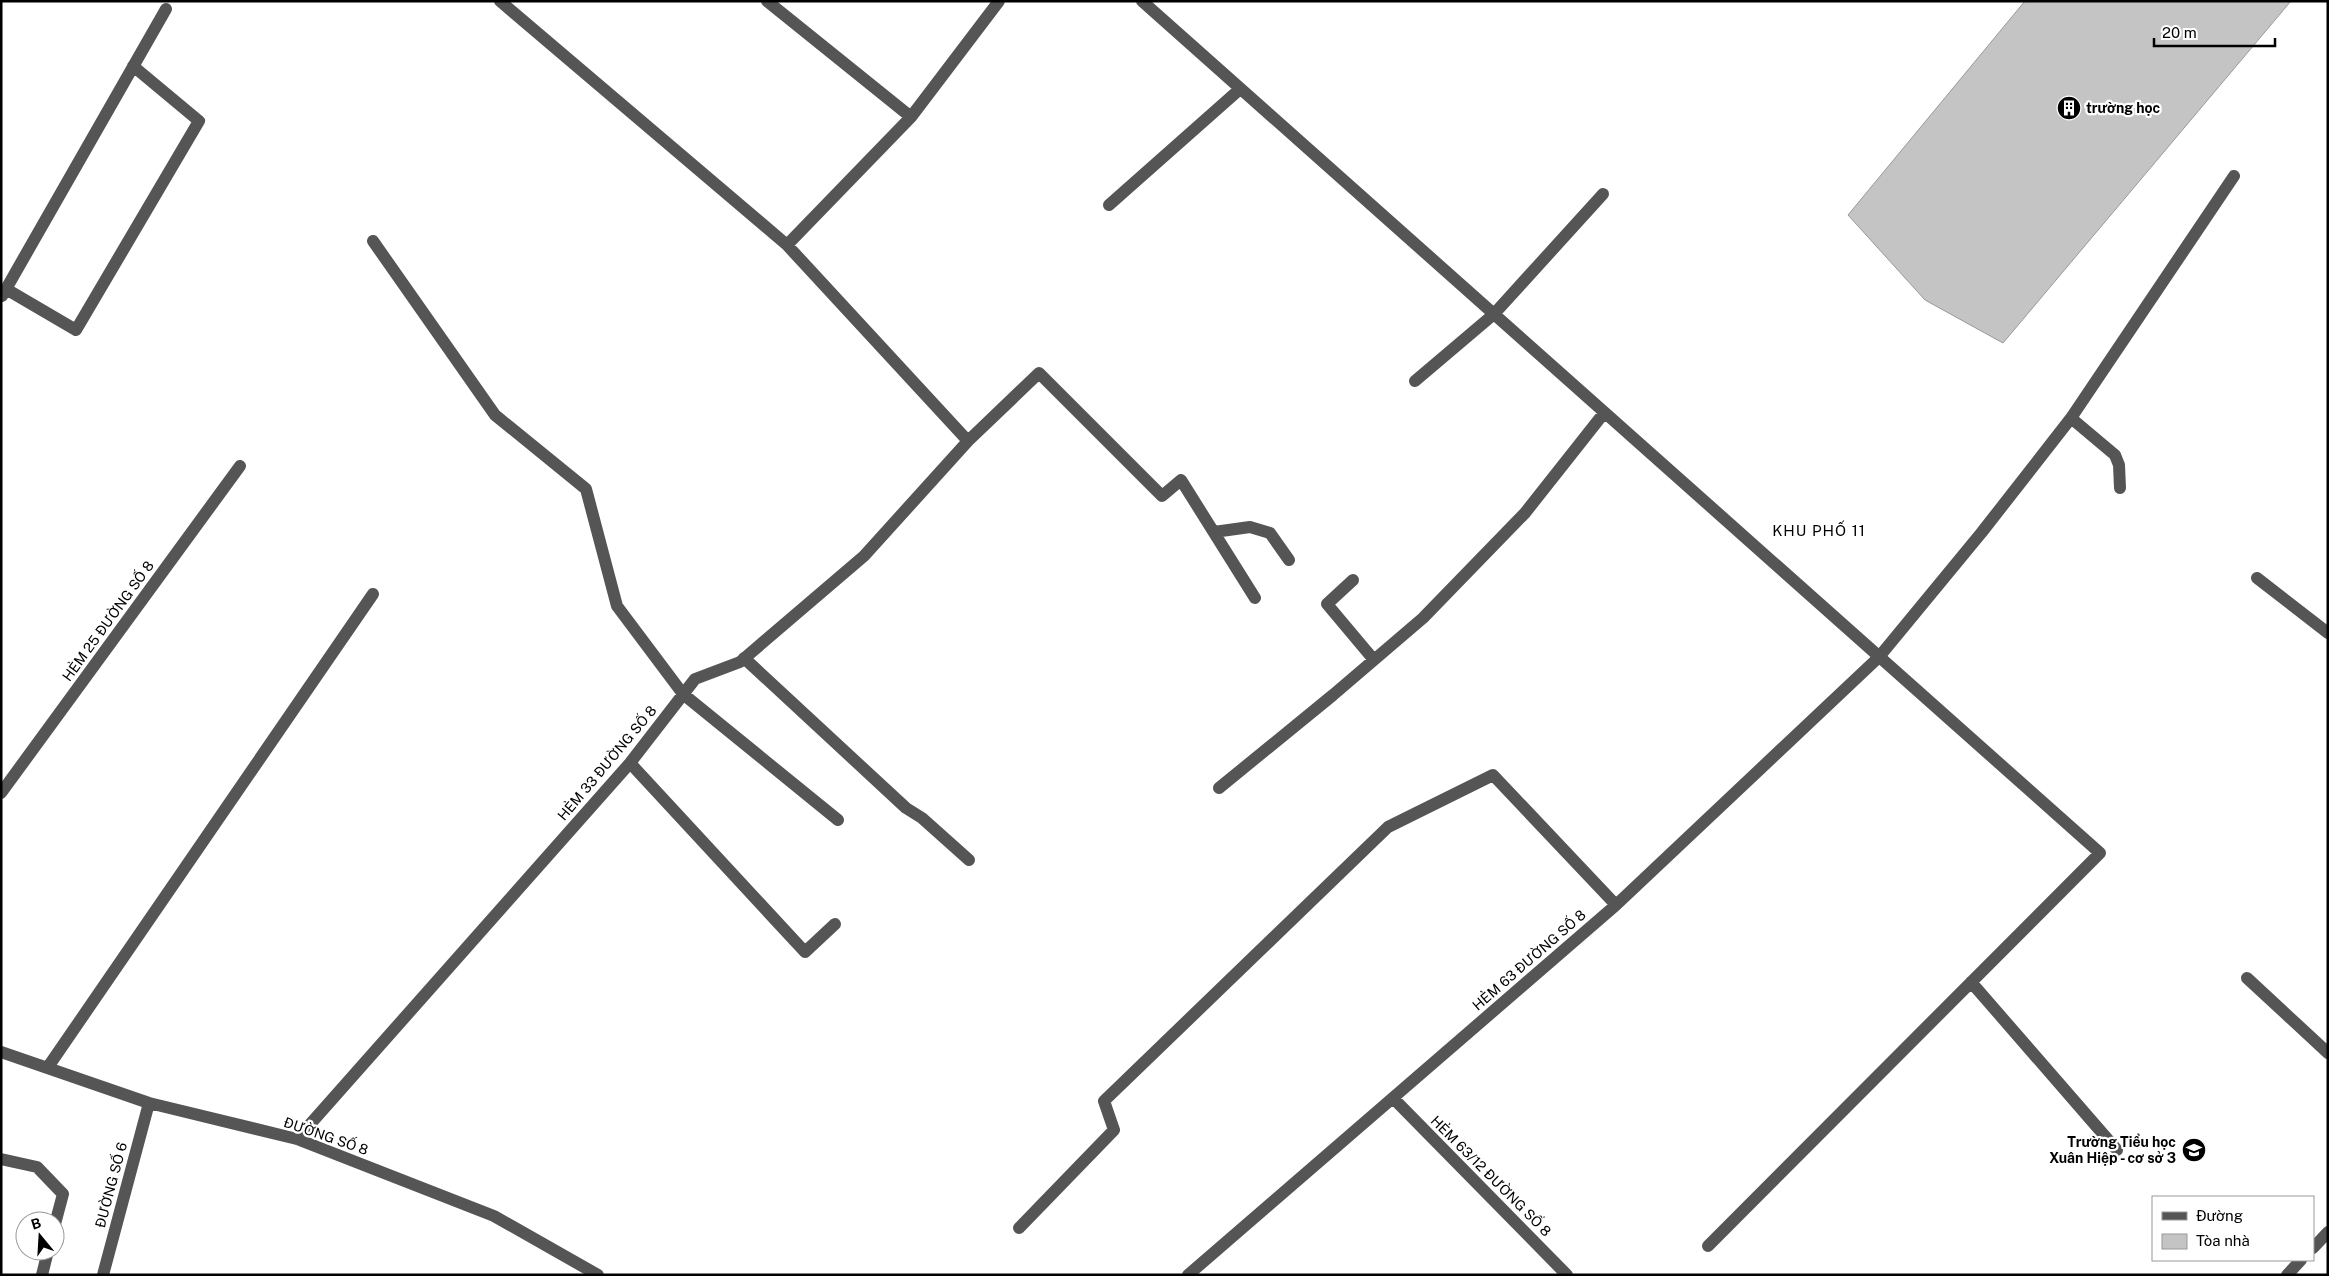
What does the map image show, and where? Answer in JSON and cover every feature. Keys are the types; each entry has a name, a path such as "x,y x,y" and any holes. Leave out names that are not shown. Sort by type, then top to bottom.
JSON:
{"street":[{"path":"500,1 787,245 968,441"},
{"path":"767,1 911,117"},
{"path":"787,245 911,117 999,1"},
{"path":"1142,1 2100,853 1708,1246"},
{"path":"133,66 199,121 76,330 4,293 133,66 166,9"},
{"path":"1109,205 1240,89"},
{"name":"HẺM 63 ĐƯỜNG SỐ 8","path":"1188,1275 1616,905 1879,657 1982,532 2071,418 2234,176"},
{"path":"1415,381 1494,314 1603,194"},
{"path":"373,241 495,415 586,489 617,606 683,694 838,820"},
{"name":"HẺM 33 ĐƯỜNG SỐ 8","path":"297,1139 630,763 694,679 744,658 864,556 968,441 1039,373 1162,496 1181,480 1214,532"},
{"path":"1219,788 1423,618 1525,513 1604,412"},
{"path":"2071,418 2115,455 2119,465 2120,488"},
{"name":"HẺM 25 ĐƯỜNG SỐ 8","path":"1,793 240,466"},
{"path":"1254,598 1214,532 1250,527 1270,533 1289,560"},
{"path":"2257,578 2328,633"},
{"path":"1353,580 1327,604 1374,660"},
{"path":"48,1067 374,594"},
{"path":"744,658 906,808 922,818 969,860"},
{"path":"630,763 805,952 835,924"},
{"path":"1018,1228 1114,1130 1104,1101 1388,827 1492,775 1616,905"},
{"path":"2247,978 2328,1053"},
{"path":"1971,982 2117,1150"},
{"name":"ĐƯỜNG SỐ 8","path":"1,1052 149,1103 297,1139 494,1216 575,1269 598,1275"},
{"name":"HẺM 63/12 ĐƯỜNG SỐ 8","path":"1393,1098 1567,1275"},
{"name":"ĐƯỜNG SỐ 6","path":"103,1275 149,1103"},
{"path":"1,1160 37,1167 63,1194 58,1211"},
{"path":"2314,1247 2328,1232"},
{"path":"42,1275 46,1261"},
{"path":"2288,1275 2301,1261"}],"building":[{"name":"trường học","path":"2025,1 2291,1 2003,343 1925,300 1848,215"}],"place":[{"name":"trường học","path":"2069,108"},
{"name":"Trường Tiểu học Xuân Hiệp - cơ sở 3","path":"2194,1150"}],"district":[{"name":"KHU PHỐ 11","path":"1819,531"}]}
